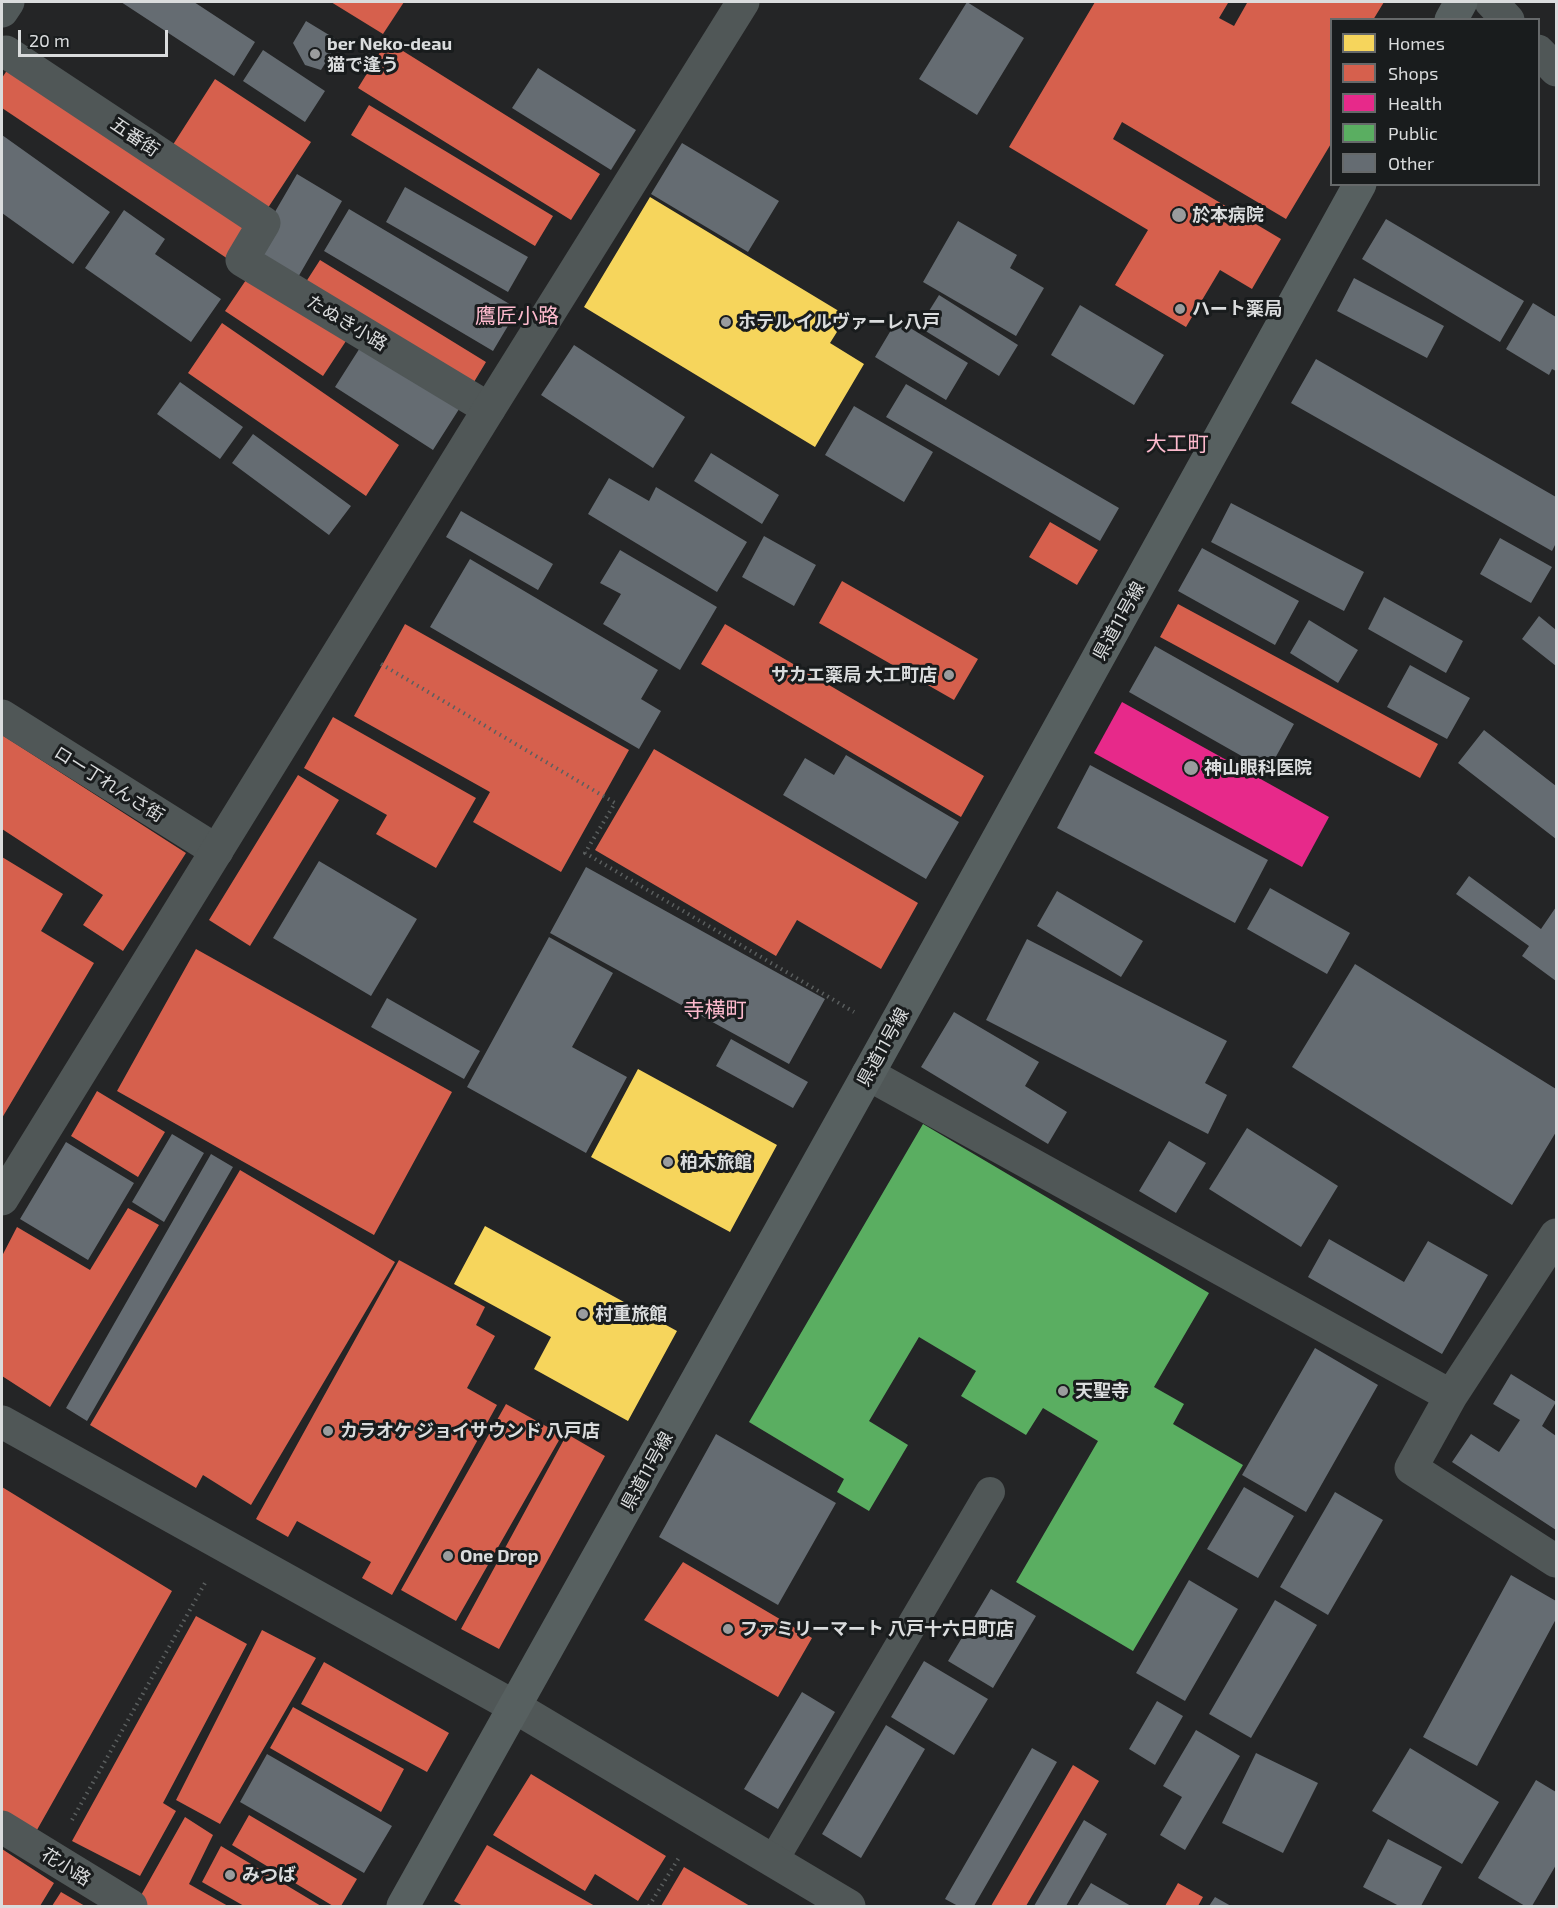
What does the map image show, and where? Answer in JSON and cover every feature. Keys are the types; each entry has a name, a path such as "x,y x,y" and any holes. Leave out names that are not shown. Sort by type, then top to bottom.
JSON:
{"main road":[{"path":"2,11 8,2"},
{"path":"1452,18 1461,2"},
{"name":"県道11号線","path":"403,1906 868,1074 1359,186"}],"street":[{"path":"2,1199 743,2"},
{"path":"1491,2 1506,18"},
{"name":"五番街","path":"6,52 264,223"},
{"path":"1540,52 1557,70"},
{"name":"たぬき小路","path":"264,223 242,260 489,409"},
{"name":"ロー丁れんさ街","path":"2,716 217,851"},
{"path":"868,1074 1451,1396"},
{"path":"1557,1234 1451,1396 1411,1468 1557,1561"},
{"path":"2,1422 515,1707 849,1906"},
{"name":"花小路","path":"2,1827 131,1906"}],"lane":[{"path":"773,1861 990,1492"}],"path":[{"path":"345,643 615,803 585,853 860,1015"},
{"path":"51,1857 206,1581"},
{"path":"649,1906 683,1852"}],"building: Homes":[{"name":"ホテル イルヴァーレ八戸","path":"650,197 847,316 830,343 864,364 815,447 584,307"},
{"path":"638,1069 777,1145 730,1232 591,1157"},
{"path":"485,1226 677,1331 628,1421 534,1369 551,1337 454,1284"}],"building: Shops":[{"path":"331,2 404,2 383,34"},
{"path":"1095,2 1226,2 1228,3 1219,18 1234,26 1247,3 1244,2 1384,2 1374,18 1330,18 1330,145 1286,219 1122,122 1113,139 1281,239 1252,289 1220,270 1186,327 1115,285 1148,230 1009,147"},
{"path":"387,41 600,174 571,220 358,88"},
{"path":"13,61 259,226 234,263 2,108 2,78"},
{"path":"215,79 311,142 262,217 167,154"},
{"path":"369,105 553,216 535,246 351,135"},
{"path":"320,260 486,362 471,387 304,285"},
{"path":"248,277 346,341 323,376 225,311"},
{"path":"222,323 399,445 366,496 188,373"},
{"path":"1050,522 1098,550 1077,585 1029,557"},
{"path":"842,581 978,659 954,700 819,623"},
{"path":"1178,604 1438,744 1420,778 1160,637"},
{"path":"405,624 629,750 561,872 473,822 490,792 354,716"},
{"path":"725,624 984,776 961,817 701,664"},
{"path":"333,717 476,798 436,868 376,834 387,815 304,768"},
{"path":"2,735 186,853 123,951 83,925 103,895 2,829"},
{"path":"654,749 918,903 881,969 797,920 776,956 595,850"},
{"path":"298,775 339,800 250,946 209,920"},
{"path":"2,857 63,894 41,931 94,963 2,1118"},
{"path":"196,949 452,1092 374,1235 117,1091"},
{"path":"97,1091 165,1132 138,1177 71,1136"},
{"path":"240,1170 395,1262 251,1505 203,1475 196,1488 90,1425"},
{"path":"128,1208 159,1225 50,1407 2,1376 2,1256 17,1227 90,1270"},
{"path":"399,1260 485,1307 476,1325 495,1336 467,1388 497,1405 392,1595 362,1578 371,1562 297,1521 288,1537 256,1519"},
{"path":"506,1404 562,1435 456,1621 401,1590"},
{"path":"567,1434 605,1456 499,1649 461,1629"},
{"path":"2,1487 172,1591 33,1837 2,1817"},
{"name":"ファミリーマート 八戸十六日町店","path":"683,1562 812,1638 778,1697 644,1620"},
{"path":"196,1616 247,1644 163,1803 176,1811 140,1876 72,1841"},
{"path":"262,1630 316,1658 220,1824 176,1800"},
{"path":"324,1662 449,1733 427,1772 301,1704"},
{"path":"293,1707 404,1769 381,1812 270,1748"},
{"path":"1073,1765 1099,1781 1026,1906 991,1906"},
{"path":"531,1774 666,1856 638,1901 595,1874 585,1891 493,1835"},
{"path":"249,1815 357,1879 341,1906 333,1906 232,1845"},
{"path":"185,1817 213,1835 189,1884 228,1906 135,1906"},
{"path":"487,1845 595,1906 463,1906 454,1901"},
{"path":"221,1846 321,1906 244,1906 202,1882"},
{"path":"2,1849 54,1883 40,1906 2,1906"},
{"path":"684,1867 750,1906 661,1906"},
{"path":"1178,1883 1203,1897 1198,1906 1165,1906"},
{"path":"61,1892 85,1906 52,1906"}],"building: Health":[{"path":"1122,702 1329,817 1302,867 1094,753"}],"building: Public":[{"name":"天聖寺","path":"923,1124 1209,1293 1154,1387 1184,1404 1173,1424 1243,1465 1133,1651 1016,1582 1098,1441 1043,1408 1026,1435 961,1396 976,1371 919,1337 869,1421 908,1445 869,1511 837,1492 844,1479 749,1422"}],"building: Other":[{"path":"121,2 194,2 255,42 234,76"},
{"path":"967,2 1024,38 977,115 919,79"},
{"name":"ber Neko-deau 猫で逢う","path":"306,21 339,41 321,70 305,65 293,43"},
{"path":"263,50 325,91 305,122 243,81"},
{"path":"538,68 636,130 611,170 512,108"},
{"path":"2,135 110,212 73,264 2,213"},
{"path":"682,143 779,201 748,252 651,194"},
{"path":"297,174 342,201 297,279 251,253"},
{"path":"405,187 528,257 508,292 386,222"},
{"path":"349,209 518,309 493,351 324,251"},
{"path":"124,210 165,239 155,254 221,299 191,342 85,268"},
{"path":"1386,219 1524,301 1500,342 1362,259"},
{"path":"958,221 1017,255 1010,268 1044,288 1016,336 923,282"},
{"path":"1354,278 1444,326 1427,358 1337,311"},
{"path":"939,295 1018,345 999,376 919,327"},
{"path":"1533,303 1556,317 1556,371 1552,369 1549,375 1506,349"},
{"path":"1080,305 1164,355 1134,405 1051,355"},
{"path":"897,320 968,363 946,400 875,357"},
{"path":"363,343 461,406 433,450 335,387"},
{"path":"574,345 685,417 653,468 541,395"},
{"path":"1316,359 1556,497 1556,543 1552,551 1291,403"},
{"path":"180,382 243,427 220,459 157,414"},
{"path":"906,384 1119,508 1100,541 886,417"},
{"path":"854,406 933,452 904,502 825,455"},
{"path":"253,434 351,506 329,535 232,463"},
{"path":"711,453 779,495 762,524 694,481"},
{"path":"609,478 649,501 656,487 747,542 717,592 588,514"},
{"path":"1231,503 1364,572 1344,611 1211,542"},
{"path":"461,511 553,564 538,590 446,537"},
{"path":"764,536 816,565 794,606 742,577"},
{"path":"1500,538 1552,567 1531,603 1480,574"},
{"path":"1202,548 1299,601 1275,645 1178,591"},
{"path":"620,550 717,607 680,670 603,624 621,594 600,583"},
{"path":"470,559 658,670 641,699 661,711 639,749 430,627"},
{"path":"1384,597 1463,641 1446,673 1368,629"},
{"path":"1539,616 1556,630 1556,666 1522,639"},
{"path":"1309,620 1358,650 1338,683 1290,653"},
{"path":"1155,646 1294,724 1268,771 1129,692"},
{"path":"1410,665 1470,698 1447,739 1387,707"},
{"path":"1484,730 1556,786 1556,839 1458,763"},
{"path":"846,755 959,822 926,879 783,795 805,758 834,775"},
{"path":"1090,765 1268,860 1235,923 1057,828"},
{"path":"319,861 417,919 371,996 273,938"},
{"path":"586,867 825,999 789,1064 550,933"},
{"path":"1469,876 1541,929 1556,907 1556,981 1522,956 1529,946 1456,894"},
{"path":"1270,888 1350,933 1327,974 1247,929"},
{"path":"1057,891 1143,941 1121,977 1037,926"},
{"path":"549,937 613,973 572,1047 627,1077 586,1153 467,1087"},
{"path":"1027,939 1227,1041 1205,1083 1227,1095 1208,1134 986,1020"},
{"path":"1355,964 1556,1089 1556,1132 1512,1205 1292,1067"},
{"path":"387,998 480,1051 464,1079 371,1027"},
{"path":"954,1012 1039,1062 1025,1086 1067,1112 1048,1144 921,1067"},
{"path":"731,1039 808,1082 793,1108 716,1066"},
{"path":"1247,1128 1338,1186 1301,1247 1209,1189"},
{"path":"172,1134 204,1153 164,1222 132,1202"},
{"path":"1169,1141 1206,1163 1176,1213 1139,1191"},
{"path":"66,1142 134,1183 88,1260 20,1219"},
{"path":"211,1154 233,1167 87,1421 66,1408"},
{"path":"1329,1239 1404,1282 1428,1241 1488,1275 1442,1354 1308,1277"},
{"path":"1315,1348 1378,1385 1306,1512 1242,1475"},
{"path":"1511,1374 1556,1402 1542,1426 1556,1436 1556,1530 1452,1462 1471,1434 1499,1452 1520,1420 1493,1404"},
{"path":"716,1434 836,1503 778,1605 659,1537"},
{"path":"1244,1487 1294,1516 1258,1578 1207,1549"},
{"path":"1335,1492 1383,1520 1328,1615 1280,1587"},
{"path":"1511,1575 1556,1601 1556,1619 1477,1766 1423,1737"},
{"path":"1189,1580 1238,1609 1185,1701 1136,1673"},
{"path":"991,1589 1036,1616 993,1688 948,1661"},
{"path":"1275,1600 1317,1625 1251,1738 1209,1714"},
{"path":"924,1661 988,1699 954,1755 891,1717"},
{"path":"802,1692 835,1712 778,1809 744,1789"},
{"path":"1157,1701 1183,1716 1155,1765 1129,1749"},
{"path":"886,1725 925,1749 861,1858 822,1834"},
{"path":"1196,1730 1240,1756 1185,1850 1160,1835 1182,1797 1163,1786"},
{"path":"1032,1748 1057,1762 974,1906 958,1906 945,1899"},
{"path":"1410,1748 1499,1802 1462,1864 1372,1811"},
{"path":"1256,1753 1318,1783 1283,1853 1222,1823"},
{"path":"267,1754 392,1826 364,1873 240,1802"},
{"path":"1536,1780 1556,1792 1556,1865 1532,1906 1525,1906 1478,1878"},
{"path":"1084,1820 1107,1834 1066,1906 1034,1906"},
{"path":"1388,1839 1442,1867 1421,1906 1399,1906 1363,1887"},
{"path":"1091,1883 1131,1906 1077,1906"},
{"path":"1215,1897 1231,1906 1209,1906"}],"place":[{"name":"ber Neko-deau 猫で逢う","path":"315,54"},
{"name":"於本病院","path":"1179,215"},
{"name":"ハート薬局","path":"1180,309"},
{"name":"ホテル イルヴァーレ八戸","path":"726,322"},
{"name":"サカエ薬局 大工町店","path":"949,675"},
{"name":"神山眼科医院","path":"1191,768"},
{"name":"柏木旅館","path":"668,1162"},
{"name":"村重旅館","path":"583,1314"},
{"name":"天聖寺","path":"1063,1391"},
{"name":"カラオケ ジョイサウンド 八戸店","path":"328,1431"},
{"name":"One Drop","path":"448,1556"},
{"name":"ファミリーマート 八戸十六日町店","path":"728,1629"},
{"name":"みつば","path":"230,1875"}],"district":[{"name":"鷹匠小路","path":"517,316"},
{"name":"大工町","path":"1177,444"},
{"name":"寺横町","path":"715,1010"}]}
